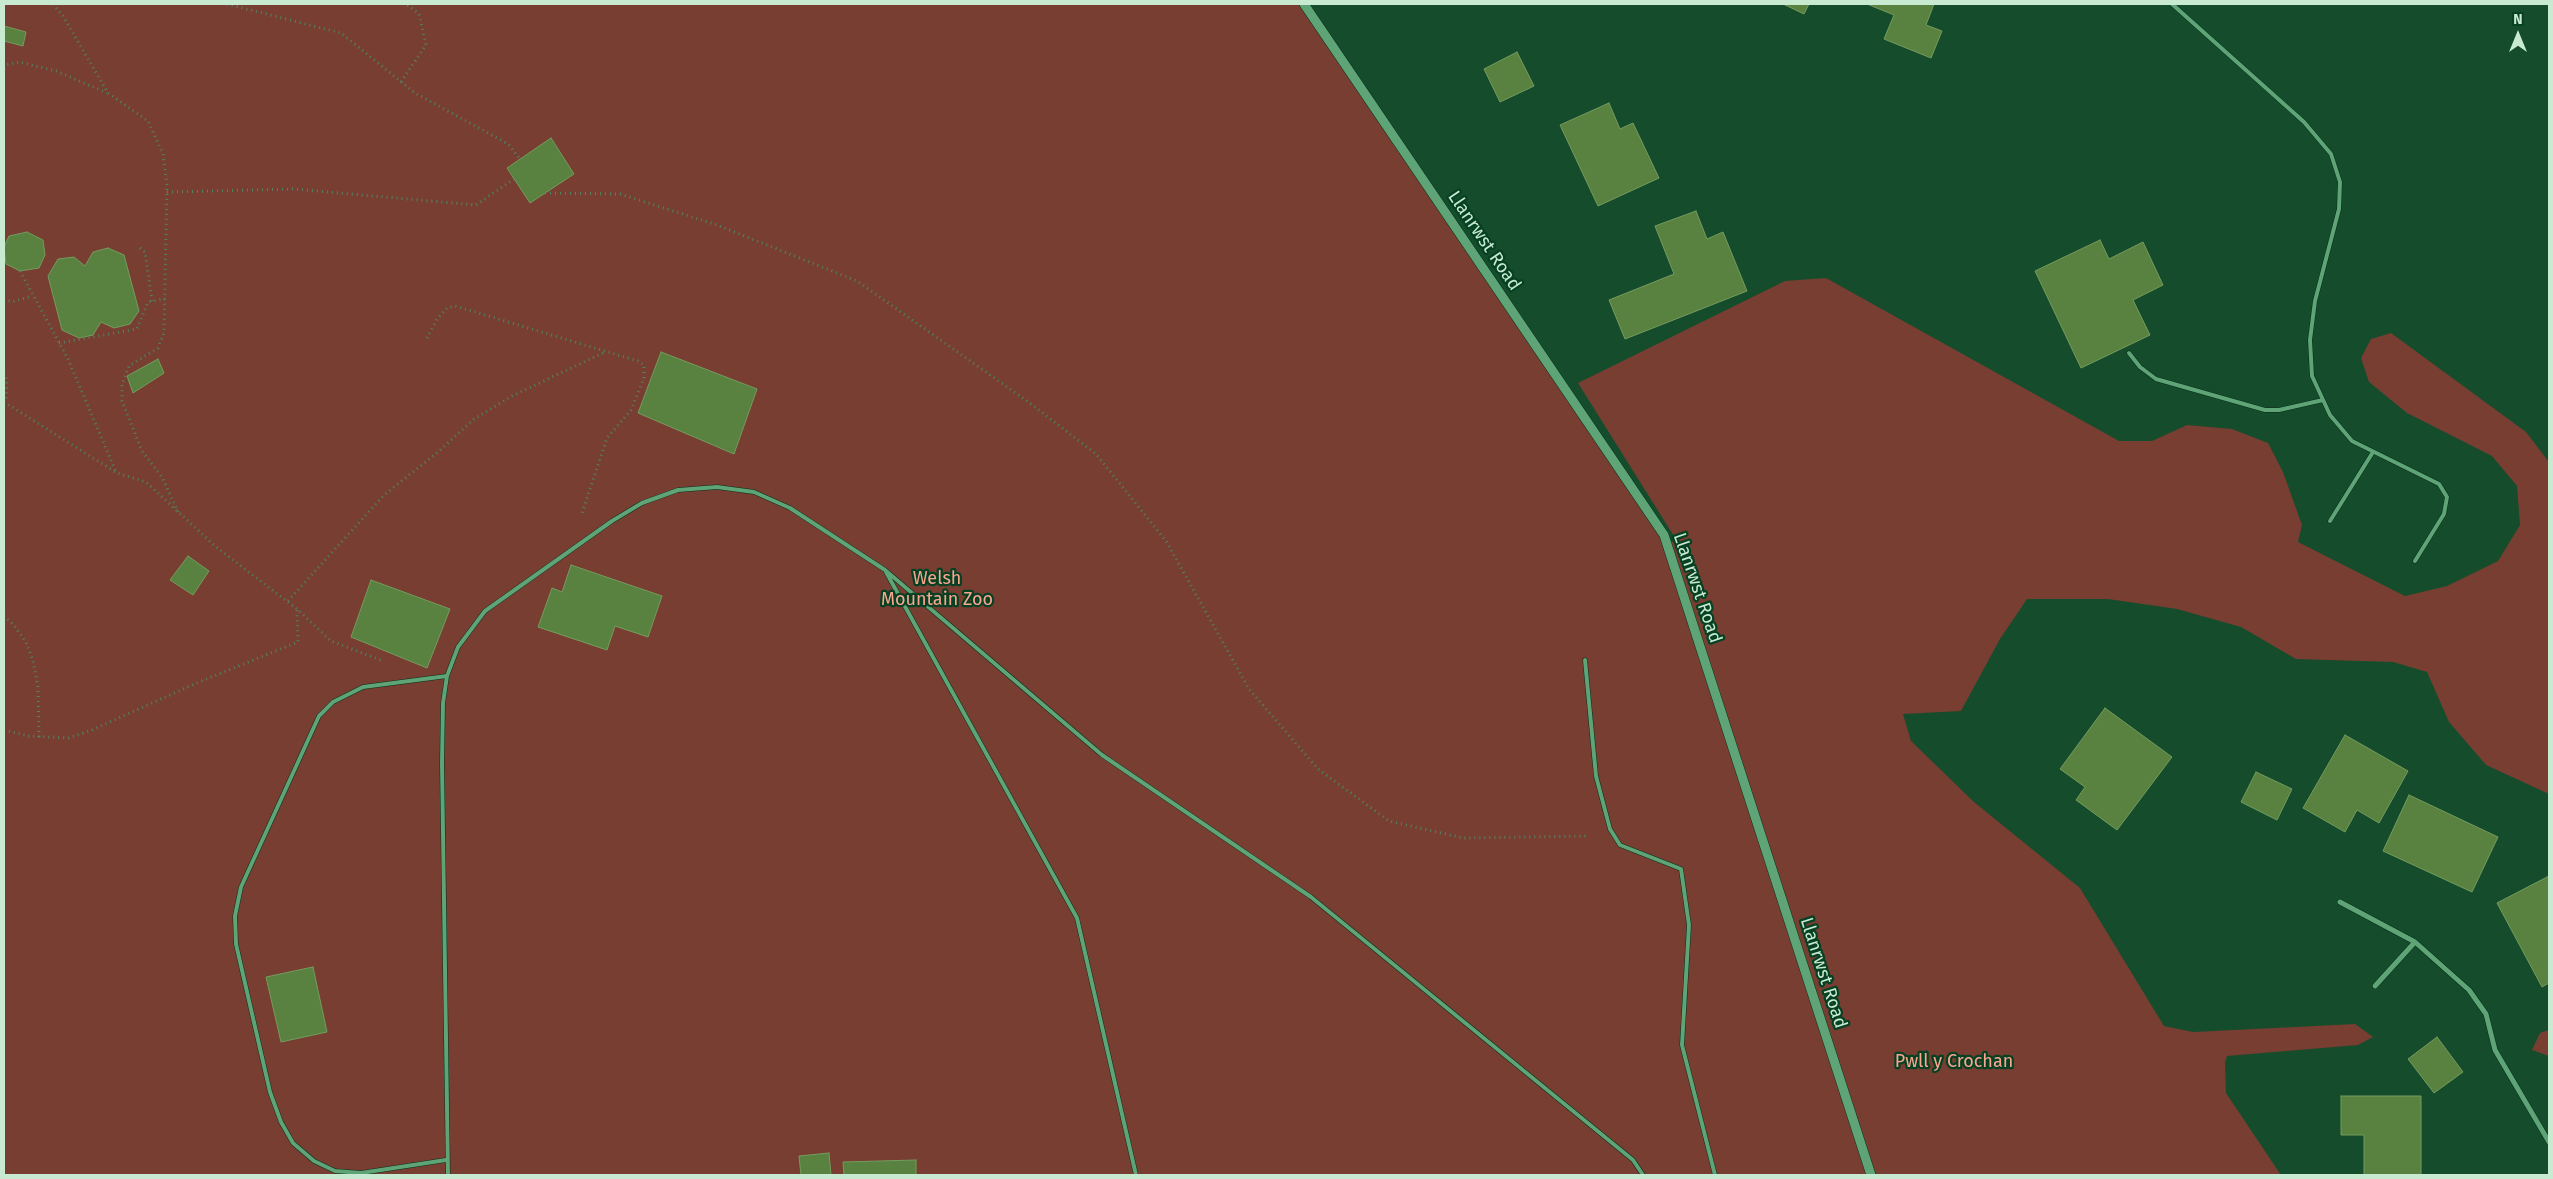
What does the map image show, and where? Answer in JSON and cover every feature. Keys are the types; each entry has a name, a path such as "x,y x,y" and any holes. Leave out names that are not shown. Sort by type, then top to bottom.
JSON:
{"street":[{"name":"Llanrwst Road","path":"1304,4 1664,535 1871,1175"},
{"path":"2340,902 2415,942 2469,990 2486,1014 2495,1050 2549,1142"},
{"path":"2375,986 2415,942"}],"lane":[{"path":"2172,4 2304,122 2331,154 2340,182 2340,209 2315,301 2310,340 2312,376 2330,415 2352,442 2439,484 2447,497 2444,514 2415,561"},
{"path":"2130,353 2140,367 2156,379 2265,410 2279,410 2323,400"},
{"path":"2330,522 2373,452"},
{"path":"448,1175 446,1160 447,1034 442,763 443,703 448,676 458,647 485,611 612,521 642,503 678,490 717,487 754,492 790,508 885,570 1102,755 1311,897 1633,1160 1643,1175"},
{"path":"885,570 1077,918 1136,1175"},
{"path":"1585,660 1596,776 1610,829 1620,845 1680,869 1690,925 1682,1045 1715,1175"},
{"path":"446,1160 361,1173 335,1171 314,1162 293,1143 270,1092 236,944 235,916 241,887 319,716 333,702 363,687 448,676"}],"path":[{"path":"53,4 63,16 108,94"},
{"path":"227,4 342,33 415,94 508,144 520,159"},
{"path":"401,82 426,45 419,14 406,4"},
{"path":"4,68 6,65 19,62 56,71 108,94 148,121 163,154 167,192 164,334 158,348 129,366 122,384 122,401 142,450 162,477 178,512"},
{"path":"167,192 294,189 476,205 514,179"},
{"path":"545,193 620,194 717,226 857,281 1027,401 1096,454 1166,541 1250,689 1318,769 1389,821 1463,838 1591,836 1610,829"},
{"path":"140,248 145,252 152,301"},
{"path":"20,271 59,343 117,473"},
{"path":"4,299 12,302 32,296"},
{"path":"59,343 136,329 148,302 165,299"},
{"path":"427,338 437,319 447,308 454,306 644,365 646,371 631,410 607,438 570,552"},
{"path":"288,602 384,495 437,453 474,419 512,396 605,352"},
{"path":"4,373 7,380 5,402 117,473 146,482 215,546 297,609 331,641 387,662"},
{"path":"4,730 39,737 70,738 92,730 199,682 298,642 297,609"},
{"path":"4,616 26,642 33,661 38,687 39,737"}],"green space":[{"name":"Welsh Mountain Zoo","path":"4,4 1304,4 1664,535 1682,549 1578,383 1785,281 1826,278 2119,441 2152,441 2187,425 2232,429 2268,443 2283,472 2302,525 2298,542 2405,596 2447,586 2498,561 2520,525 2517,486 2492,456 2407,413 2369,382 2361,358 2371,339 2391,333 2526,432 2549,462 2549,794 2486,765 2449,722 2427,672 2393,662 2296,659 2241,627 2177,609 2108,599 2027,599 2000,639 1961,711 1903,714 1911,741 1974,802 2080,888 2164,1026 2193,1032 2355,1024 2373,1037 2358,1045 2227,1056 2225,1063 2226,1093 2281,1175 4,1175"},
{"path":"2549,1030 2549,1056 2532,1050 2540,1033"}],"building":[{"path":"1783,4 1809,4 1804,14"},
{"path":"1867,4 1934,4 1926,25 1942,31 1931,58 1884,39 1894,15"},
{"path":"4,26 26,32 23,46 4,41"},
{"path":"1517,52 1534,86 1500,102 1484,69"},
{"path":"1609,103 1620,129 1633,123 1659,178 1598,206 1560,125"},
{"path":"551,138 574,174 530,203 507,168"},
{"path":"1696,211 1707,239 1723,232 1747,291 1625,339 1609,300 1674,274 1655,226"},
{"path":"27,232 43,240 45,255 39,268 20,271 6,264 4,247 9,236"},
{"path":"2100,240 2109,259 2143,242 2163,285 2133,300 2150,335 2081,368 2035,271"},
{"path":"108,248 124,255 139,311 130,324 114,328 101,322 93,335 79,338 62,330 48,276 58,259 74,257 85,266 93,252"},
{"path":"661,352 757,389 734,454 638,413"},
{"path":"158,359 164,373 133,393 127,376"},
{"path":"188,556 209,571 193,595 170,580"},
{"path":"571,565 662,596 648,637 615,626 607,650 538,627 552,588 562,592"},
{"path":"371,580 450,609 427,668 351,637"},
{"path":"2105,708 2172,757 2117,830 2076,800 2085,787 2060,769"},
{"path":"2345,735 2408,771 2379,823 2357,810 2345,832 2303,808"},
{"path":"2256,772 2292,789 2277,820 2241,802"},
{"path":"2409,795 2498,837 2472,892 2383,851"},
{"path":"2549,876 2549,983 2542,987 2497,903"},
{"path":"313,967 327,1032 281,1042 266,977"},
{"path":"2437,1037 2463,1072 2434,1093 2408,1059"},
{"path":"2341,1096 2421,1096 2421,1175 2364,1175 2364,1135 2341,1135"},
{"path":"829,1153 831,1175 801,1175 799,1156"},
{"path":"916,1160 916,1175 844,1175 843,1162"}],"park label":[{"name":"Pwll y Crochan","path":"1954,1062"}]}
